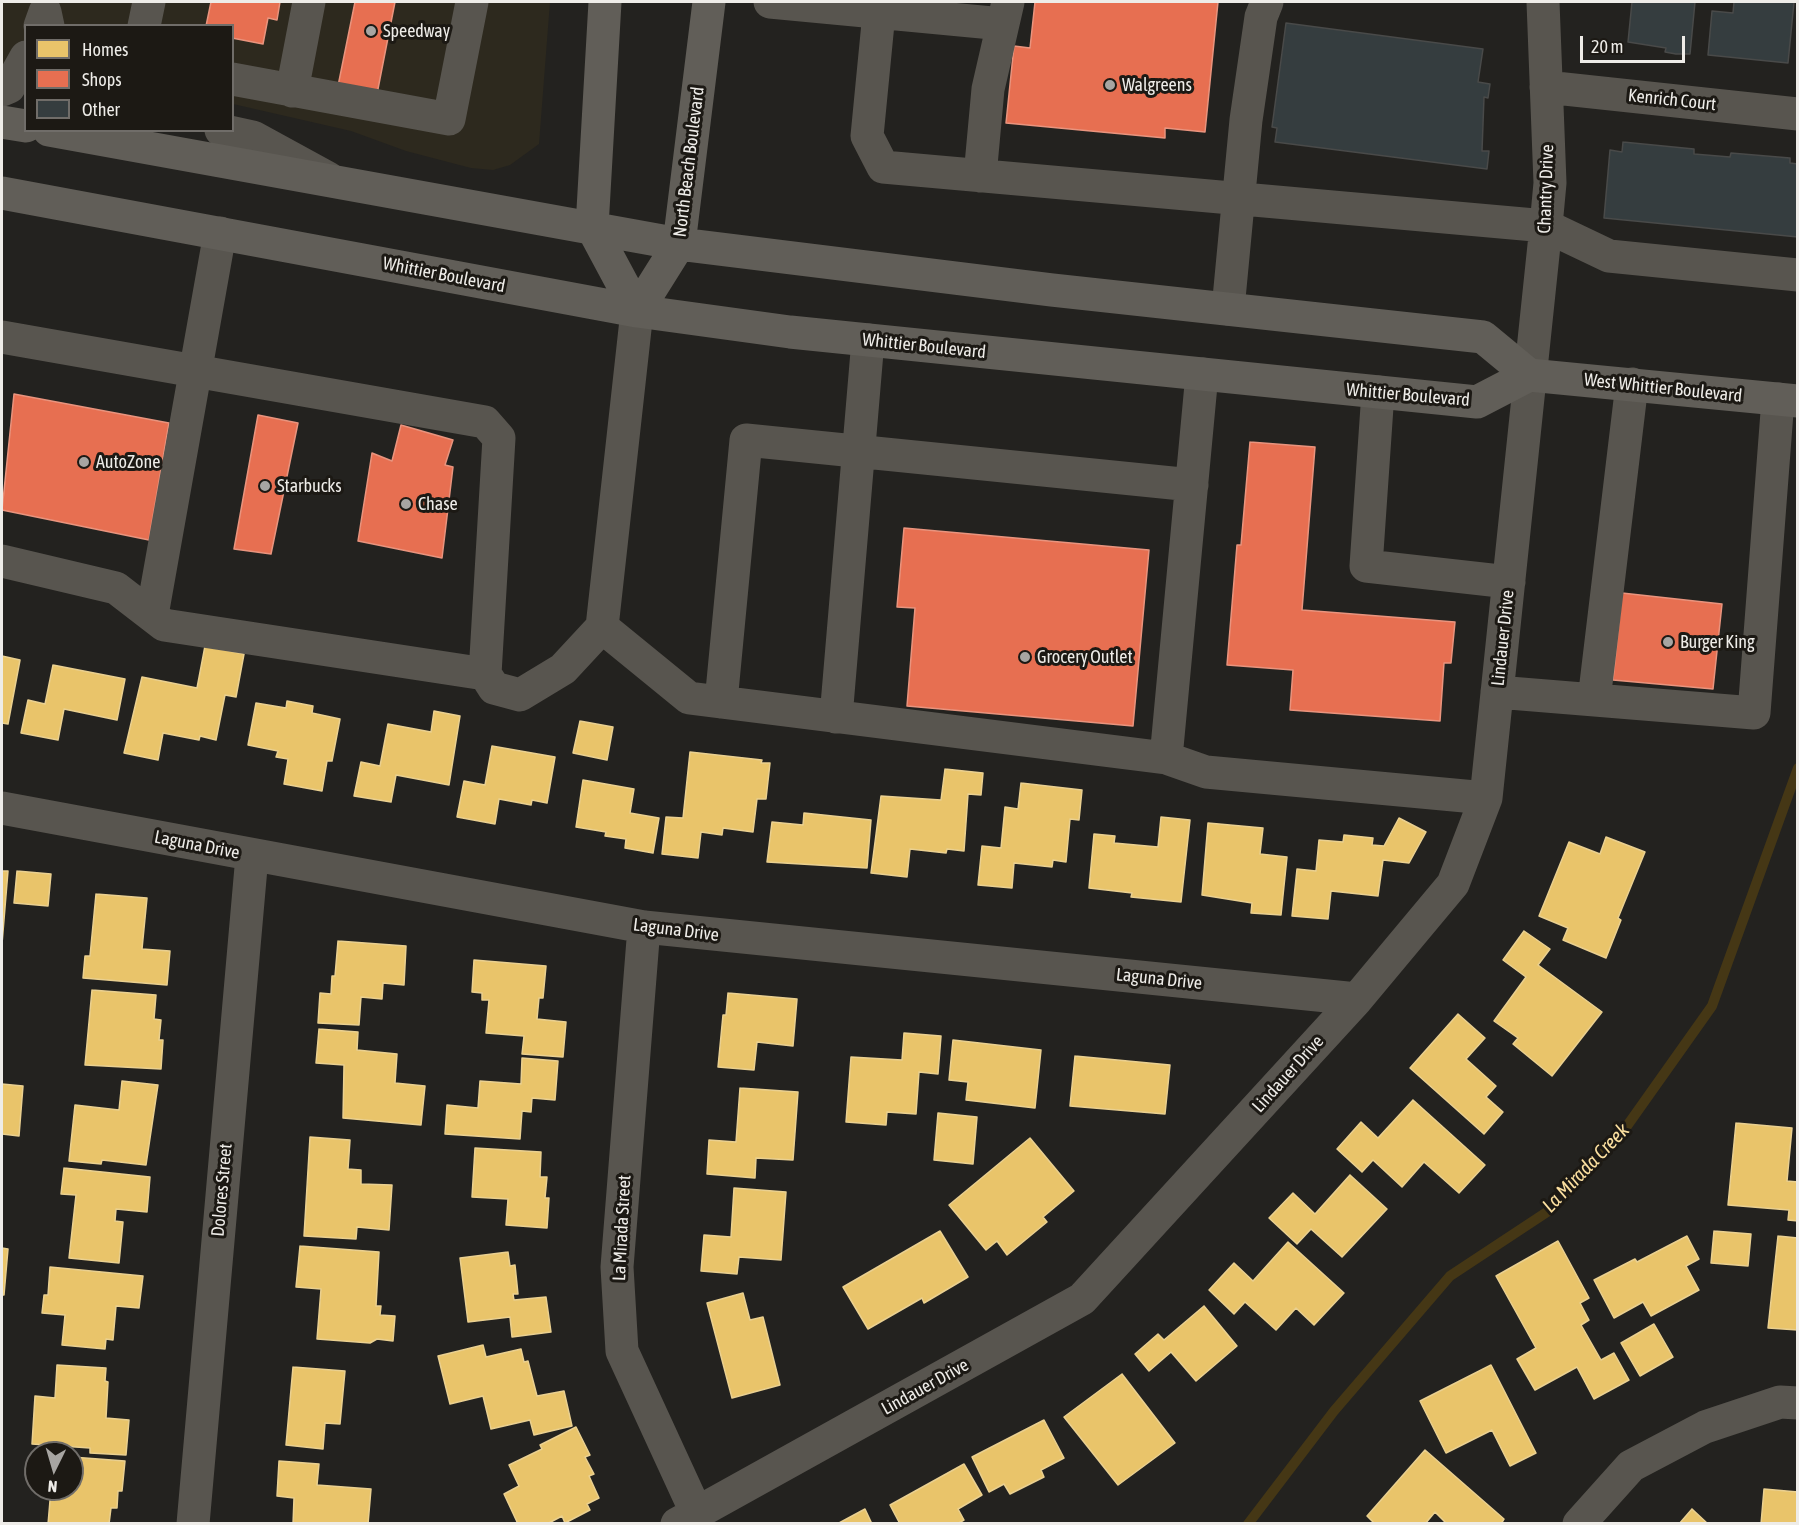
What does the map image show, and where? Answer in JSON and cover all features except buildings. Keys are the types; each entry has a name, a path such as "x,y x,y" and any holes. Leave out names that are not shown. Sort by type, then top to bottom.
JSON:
{"main road":[{"path":"606,2 592,227 638,311"},
{"name":"North Beach Boulevard","path":"638,311 680,244 709,2"},
{"path":"2,122 24,126"},
{"path":"60,132 680,244 1483,338 1529,375"},
{"name":"Whittier Boulevard","path":"2,193 638,311 868,340 1477,402 1529,375"},
{"name":"West Whittier Boulevard","path":"1529,375 1788,400"}],"street":[{"path":"144,24 149,2"},
{"path":"292,91 309,2"},
{"path":"234,79 449,119 472,2"},
{"path":"770,2 879,13 1006,13 988,89 980,176"},
{"path":"1228,309 1246,120 1261,17 1267,2"},
{"name":"Chantry Drive","path":"1529,375 1550,183 1542,2"},
{"path":"879,13 867,136 883,167 1546,226 1609,255 1797,275"},
{"path":"2,90 9,87 24,61"},
{"name":"Kenrich Court","path":"1546,87 1797,114"},
{"path":"230,132 253,137 338,183"},
{"path":"152,615 220,233"},
{"name":"North Beach Boulevard","path":"602,627 638,311"},
{"path":"2,337 196,369 485,422 499,438 485,674 494,688 520,695 563,669 602,627 689,699 1166,758 1206,772 1486,798"},
{"path":"836,717 868,340"},
{"path":"1166,758 1202,374"},
{"name":"Lindauer Drive","path":"687,1519 1082,1299 1357,999 1453,884 1486,798 1529,375"},
{"path":"1594,700 1632,384"},
{"path":"1378,392 1366,566 1509,582"},
{"path":"1497,692 1754,713 1788,400"},
{"path":"721,702 746,440 858,454 1192,485"},
{"path":"2,561 116,588 165,625 485,674"},
{"name":"Laguna Drive","path":"2,808 644,927 1357,999"},
{"name":"Dolores Street","path":"193,1524 252,856"},
{"name":"La Mirada Street","path":"644,927 617,1267 622,1351 687,1519"},
{"path":"1579,1524 1631,1466 1705,1427 1780,1402 1797,1403"}],"shaded area":[{"path":"2,2 550,2 539,144 510,165 493,170 471,168 406,151 351,131 234,104 234,24 24,24 24,73 2,73"}],"waterway":[{"name":"La Mirada Creek","path":"1248,1524 1334,1411 1450,1276 1550,1210 1622,1133 1712,1006 1798,768"}],"place":[{"name":"Speedway","path":"371,31"},
{"name":"Walgreens","path":"1110,85"},
{"name":"AutoZone","path":"84,462"},
{"name":"Starbucks","path":"265,486"},
{"name":"Chase","path":"406,504"},
{"name":"Burger King","path":"1668,642"},
{"name":"Grocery Outlet","path":"1025,657"}]}
